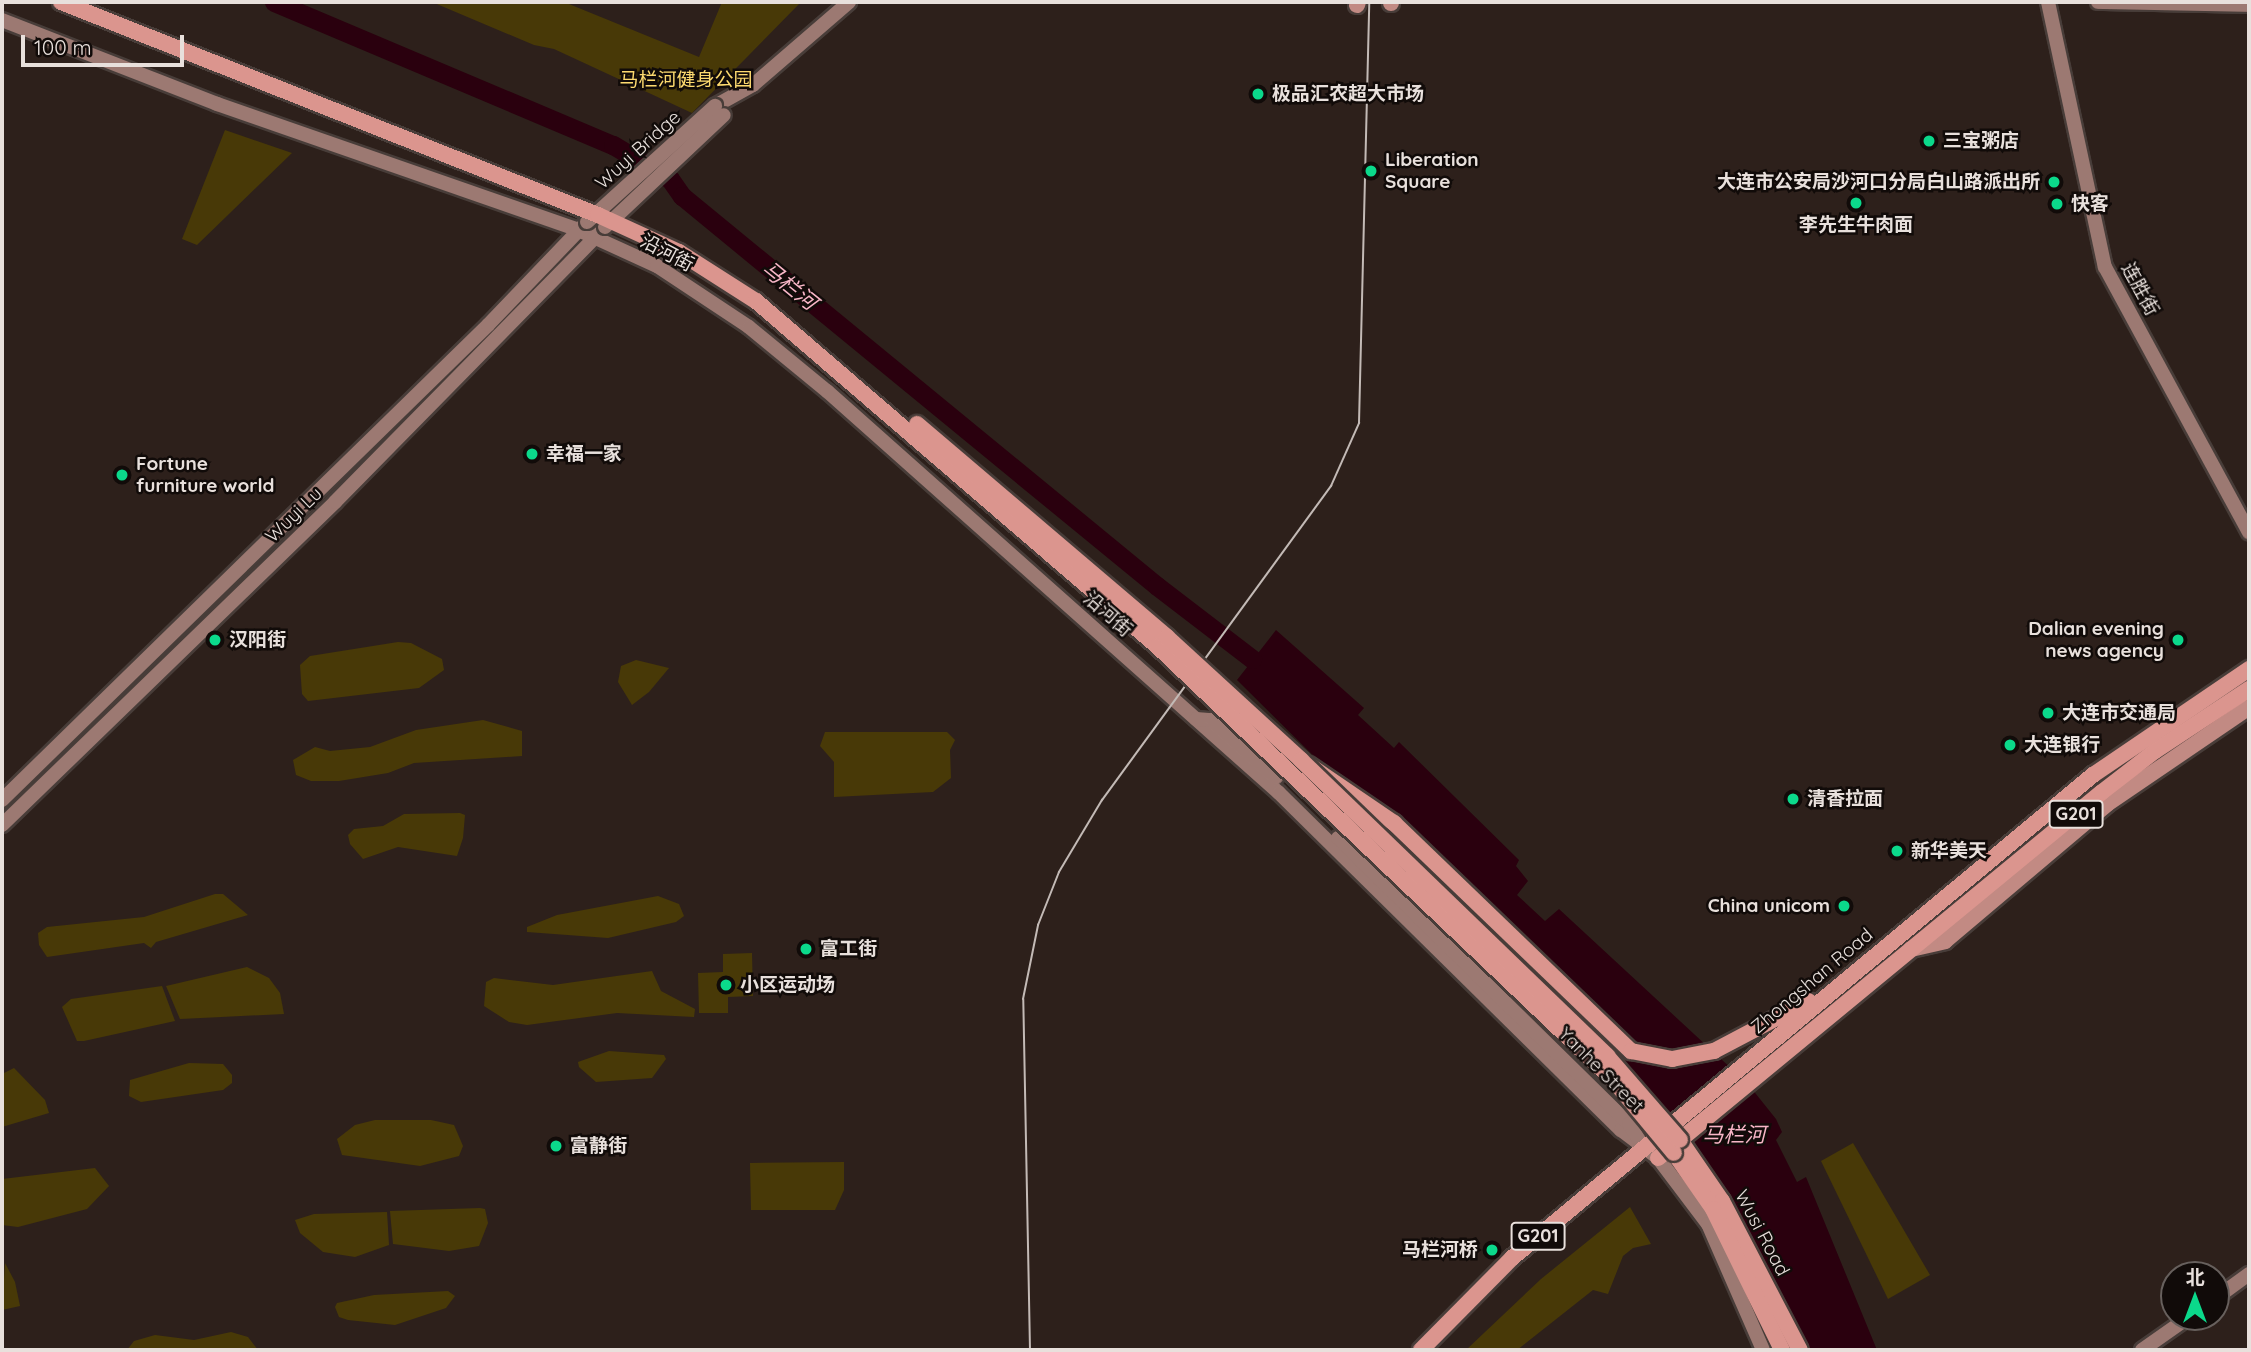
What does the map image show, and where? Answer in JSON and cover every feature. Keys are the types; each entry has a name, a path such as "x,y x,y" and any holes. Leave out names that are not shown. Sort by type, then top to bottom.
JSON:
{"highway":[{"path":"61,2 598,215 679,252 756,301 1157,646 1615,1082 1674,1153 1713,1209 1760,1304 1779,1350"},
{"path":"87,2 589,201 684,244 772,302 1167,637 1301,760 1645,1095 1722,1201 1800,1350"},
{"name":"Zhongshan Road","path":"1421,1350 1497,1272 2094,775 2249,669"},
{"name":"Zhongshan Road","path":"1657,1158 2155,751 2249,690"},
{"path":"1301,760 1394,823 1631,1051 1672,1059 1734,1042 1850,976"}],"main road":[{"path":"719,110 753,85 849,2"},
{"name":"连胜街","path":"2048,2 2105,267 2249,532"},
{"path":"2098,2 2249,5"},
{"name":"沿河街","path":"2,20 217,104 583,226 594,238 657,266 749,327 827,391 1196,719"},
{"name":"Wuyi Bridge","path":"583,226 719,110"},
{"name":"Wuyi Bridge","path":"605,227 719,110"},
{"name":"Wuyi Lu","path":"2,800 459,354 583,226"},
{"name":"Wuyi Lu","path":"2,825 335,502 605,227"},
{"path":"1911,949 1945,941 2107,804 2249,706"},
{"name":"Yanhe Street","path":"1196,719 1279,793 1621,1130 1657,1158 1708,1224 1763,1350"},
{"path":"2230,1288 2249,1274"},
{"path":"2142,1350 2169,1331"}],"green space":[{"name":"马栏河健身公园","path":"432,2 564,2 699,57 722,2 801,2 692,113 554,49 534,45"},
{"path":"225,130 292,153 197,245 182,239"},
{"path":"398,642 411,643 442,659 444,670 419,688 308,701 302,694 300,665 310,656"},
{"path":"636,660 669,668 649,692 632,705 618,682 621,666"},
{"path":"483,720 522,731 522,756 414,763 388,773 339,781 311,781 296,775 293,760 315,747 330,751 370,747 416,730"},
{"path":"825,732 947,732 955,740 950,750 951,778 933,792 834,797 834,762 820,746"},
{"path":"404,814 465,815 463,838 457,856 398,847 363,859 350,844 348,835 354,829 383,826"},
{"path":"215,894 223,894 248,915 156,942 151,948 144,943 47,957 39,945 38,933 47,927 144,917"},
{"path":"658,896 679,904 684,916 676,922 608,938 527,932 527,927 557,915"},
{"name":"小区运动场","path":"752,953 753,996 728,997 728,1013 699,1013 698,973 723,972 723,954"},
{"path":"247,967 269,978 280,993 284,1014 180,1019 166,986"},
{"path":"652,971 661,991 695,1009 694,1017 617,1013 527,1025 509,1022 484,1006 486,982 494,978 553,985"},
{"path":"162,986 175,1021 84,1041 77,1041 62,1007 71,999"},
{"path":"609,1051 664,1055 666,1059 652,1078 596,1082 579,1067 578,1062"},
{"path":"189,1063 223,1064 232,1075 232,1083 223,1090 141,1102 129,1096 130,1080"},
{"path":"14,1068 45,1100 49,1113 2,1127 2,1074"},
{"path":"375,1120 431,1120 454,1125 463,1146 459,1156 420,1166 342,1155 337,1139 355,1125"},
{"path":"1853,1143 1930,1275 1888,1299 1821,1161"},
{"path":"844,1162 844,1190 835,1210 751,1210 750,1163"},
{"path":"95,1168 109,1186 87,1209 18,1227 2,1225 2,1179"},
{"path":"1630,1207 1651,1244 1633,1248 1623,1256 1608,1294 1593,1290 1517,1350 1466,1350 1541,1279"},
{"path":"485,1209 488,1223 479,1246 449,1251 393,1244 390,1211"},
{"path":"387,1212 389,1245 355,1257 323,1252 300,1233 295,1220 314,1214"},
{"path":"5,1263 15,1282 20,1306 2,1310"},
{"path":"448,1291 455,1296 446,1308 395,1325 348,1320 339,1317 335,1307 337,1303 374,1295"},
{"path":"231,1332 248,1337 258,1350 127,1350 134,1341 155,1335 194,1340"}],"water":[{"name":"马栏河","path":"1276,630 1364,708 1358,715 1394,748 1399,742 1519,860 1516,866 1528,881 1517,895 1545,921 1559,909 1748,1084 1776,1119 1782,1132 1776,1140 1797,1182 1806,1177 1877,1350 1790,1350 1771,1300 1682,1131 1641,1080 1237,680"}],"waterway":[{"name":"马栏河","path":"274,2 613,145 670,179 682,196 1157,586 1252,659"}],"tram line":[{"path":"1030,1350 1023,999 1038,925 1059,872 1102,800 1331,486 1359,423 1369,2"}],"place":[{"name":"极品汇农超大市场","path":"1258,94"},
{"name":"三宝粥店","path":"1929,141"},
{"name":"Liberation Square","path":"1371,171"},
{"name":"大连市公安局沙河口分局白山路派出所","path":"2054,182"},
{"name":"李先生牛肉面","path":"1856,203"},
{"name":"快客","path":"2057,204"},
{"name":"幸福一家","path":"532,454"},
{"name":"Fortune furniture world","path":"122,475"},
{"name":"汉阳街","path":"215,640"},
{"name":"Dalian evening news agency","path":"2178,640"},
{"name":"大连市交通局","path":"2048,713"},
{"name":"大连银行","path":"2010,745"},
{"name":"清香拉面","path":"1793,799"},
{"name":"新华美天","path":"1897,851"},
{"name":"China unicom","path":"1844,906"},
{"name":"富工街","path":"806,949"},
{"name":"小区运动场","path":"726,985"},
{"name":"富静街","path":"556,1146"},
{"name":"马栏河桥","path":"1492,1250"}]}
